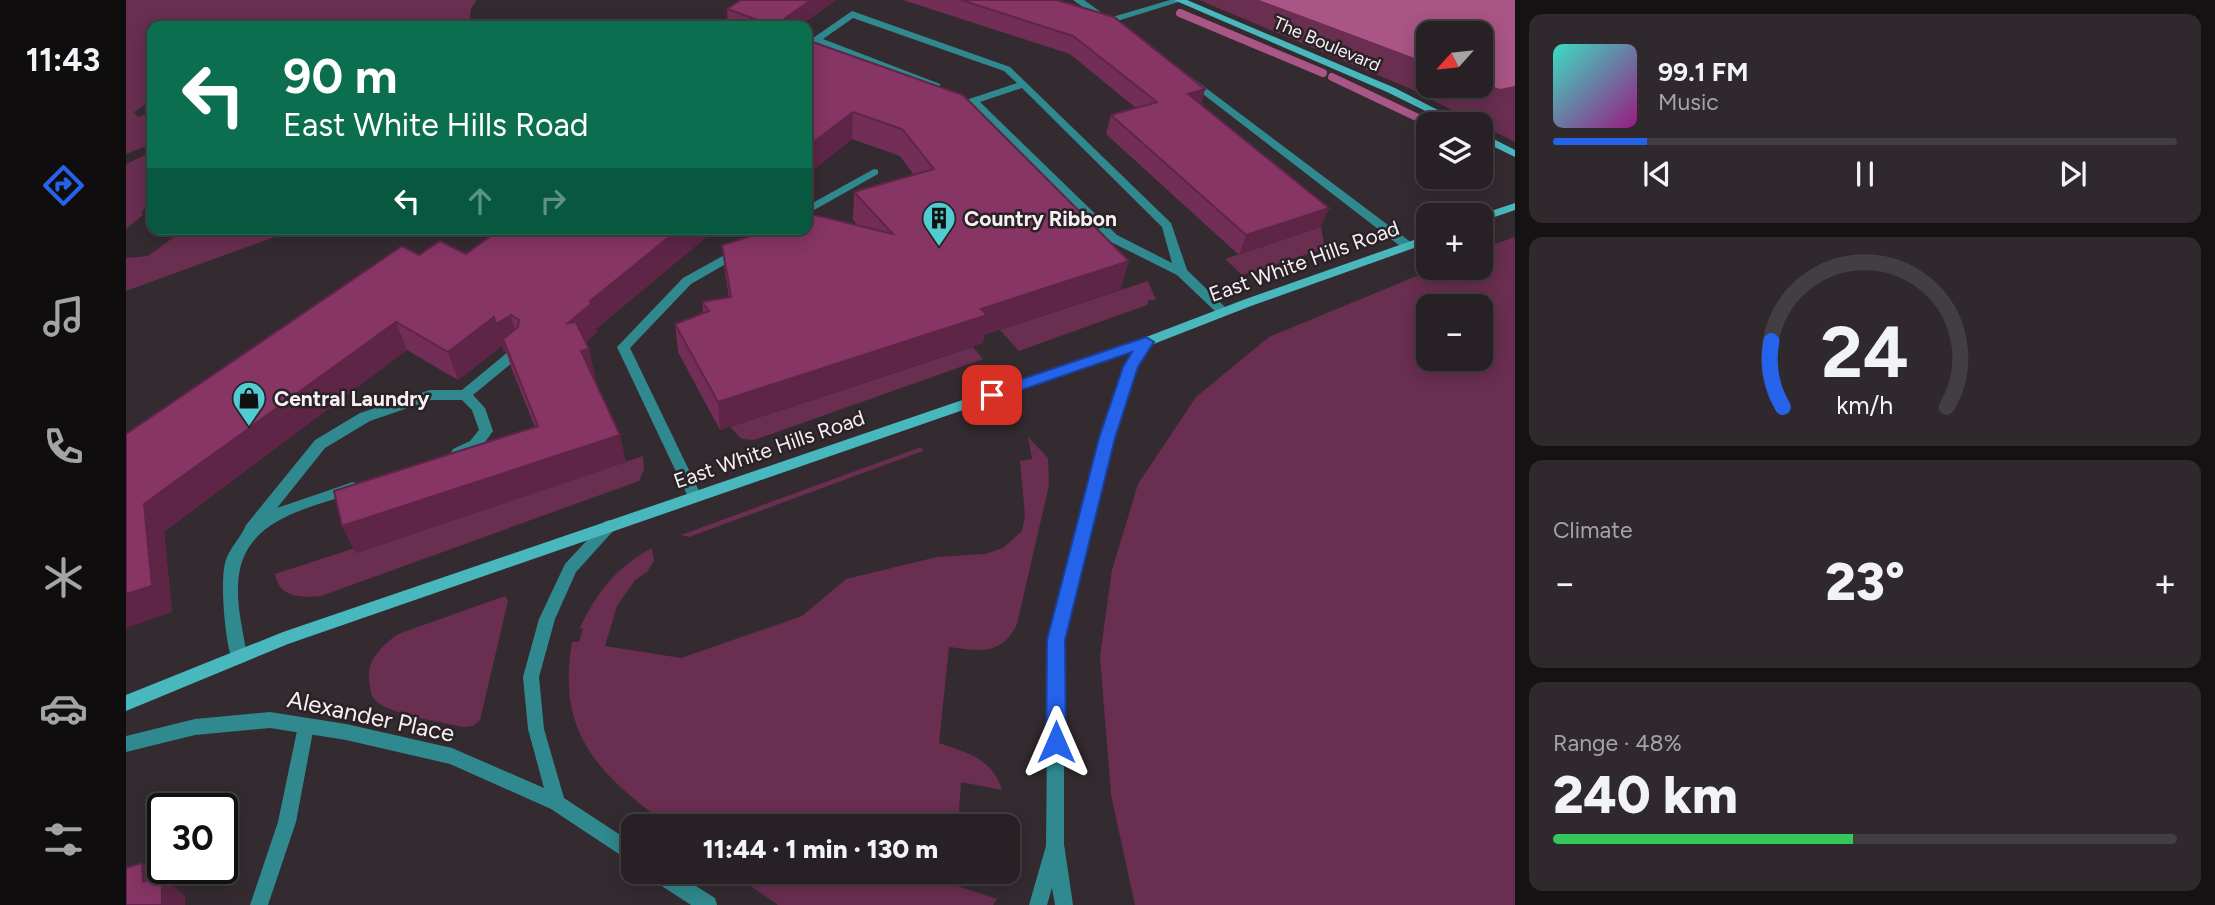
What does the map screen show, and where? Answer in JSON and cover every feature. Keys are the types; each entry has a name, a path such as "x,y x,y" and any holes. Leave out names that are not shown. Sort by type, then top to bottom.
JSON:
{"street":[{"path":"1078,0 1118,28"},
{"path":"1108,21 1179,0"},
{"name":"The Boulevard","path":"1179,0 1391,90 1436,112"},
{"path":"949,91 816,40 852,14 1007,69 1167,226 1181,272"},
{"path":"1183,74 1408,246"},
{"path":"973,101 1024,84"},
{"path":"961,96 973,101 1113,238 1181,272 1223,312"},
{"path":"1493,142 1515,153"},
{"path":"812,208 874,172"},
{"path":"1493,214 1515,206"},
{"path":"695,497 623,347 687,281 754,242"},
{"name":"East White Hills Road","path":"126,702 283,639 1146,342 1416,243"},
{"path":"1063,905 1055,844 1056,640 1107,438 1130,367 1146,342"},
{"path":"239,657 230,585 236,554 251,529 320,444 365,418 391,409 430,396 465,395 519,350"},
{"path":"446,459 475,445 486,432 478,408 465,395"},
{"path":"251,529 282,510 370,483"},
{"path":"557,803 536,729 531,677 547,619 570,568 609,526"},
{"name":"Alexander Place","path":"126,744 195,727 270,720 452,756 557,803 621,846"},
{"path":"259,905 287,822 306,726"},
{"path":"1038,905 1055,844"},
{"path":"676,884 708,905"}],"shaded area":[{"path":"126,0 477,0 471,8 470,21 147,21 147,103 134,112 138,117 147,114 147,146 126,154"},
{"path":"1199,0 1515,0 1515,142 1493,131 1493,112 1456,112 1429,98 1493,98 1493,21 1416,21 1416,92"},
{"path":"1259,0 1515,0 1515,86 1500,89 1493,86 1493,21 1416,21 1416,59"},
{"path":"147,154 147,206 142,211 143,215 126,229 126,164"},
{"path":"1321,227 1324,243 1322,250 1242,275 1225,259"},
{"path":"177,235 277,236 126,291 126,258 148,256"},
{"path":"1515,237 1515,905 1135,905 1111,795 1100,656 1112,570 1138,484 1196,397 1269,337 1416,276 1416,280 1493,280 1493,245"},
{"path":"1148,281 1156,300 1149,300 1147,305 1019,351 1000,330"},
{"path":"973,347 983,359 754,440 742,439 730,427"},
{"path":"1028,437 1048,458 1049,485 1017,624 1004,642 989,649 949,647 939,743 978,758 998,779 1002,790 961,782 959,814 653,814 622,789 589,750 577,728 571,703 569,675 572,642 579,642 583,629 580,628 601,591 618,572 639,556 652,548 654,561 647,572 635,580 617,606 605,646 681,658 802,616 846,579 937,557 985,554 1003,548 1022,531 1025,516 1020,461 1032,459"},
{"path":"921,447 923,451 689,537 681,535"},
{"path":"643,456 644,469 639,481 321,596 292,595 277,582 275,574 355,548 357,553"},
{"path":"505,596 508,601 480,720 473,726 463,727 403,714 381,705 374,699 369,678 371,665 382,647 398,634"},
{"path":"748,884 954,884 997,899 993,905 778,905"}],"building":[{"path":"741,0 811,0 781,21 760,21 727,9"},
{"path":"961,0 1057,0 1114,17 1205,89 1188,94 1329,208 1246,235 1111,115 1157,102 1073,36"},
{"name":"Country Ribbon","path":"812,42 963,95 1129,261 981,309 987,315 718,402 675,324 709,311 702,302 731,297 722,245 755,235 812,235 812,214 893,234 854,192 934,169 902,129 853,112 812,143"},
{"path":"492,235 672,235 590,301 591,304 568,323 576,322 589,349 581,351 620,435 342,526 334,491 538,426 503,339 518,327 519,320 511,315 496,324 494,317 448,352 396,322 144,504 152,586 126,594 126,434 402,246 419,255 440,241 466,254"},
{"path":"142,863 143,882 162,884 162,905 126,905 126,868"}],"waterway":[{"path":"1180,13 1323,73"},
{"path":"1332,77 1416,117"}],"place":[{"name":"Country Ribbon","path":"939,248"},
{"name":"Central Laundry","path":"249,428"}],"route":[{"path":"992,395 1146,342 1130,367 1107,438 1056,640 1056,742"}]}
